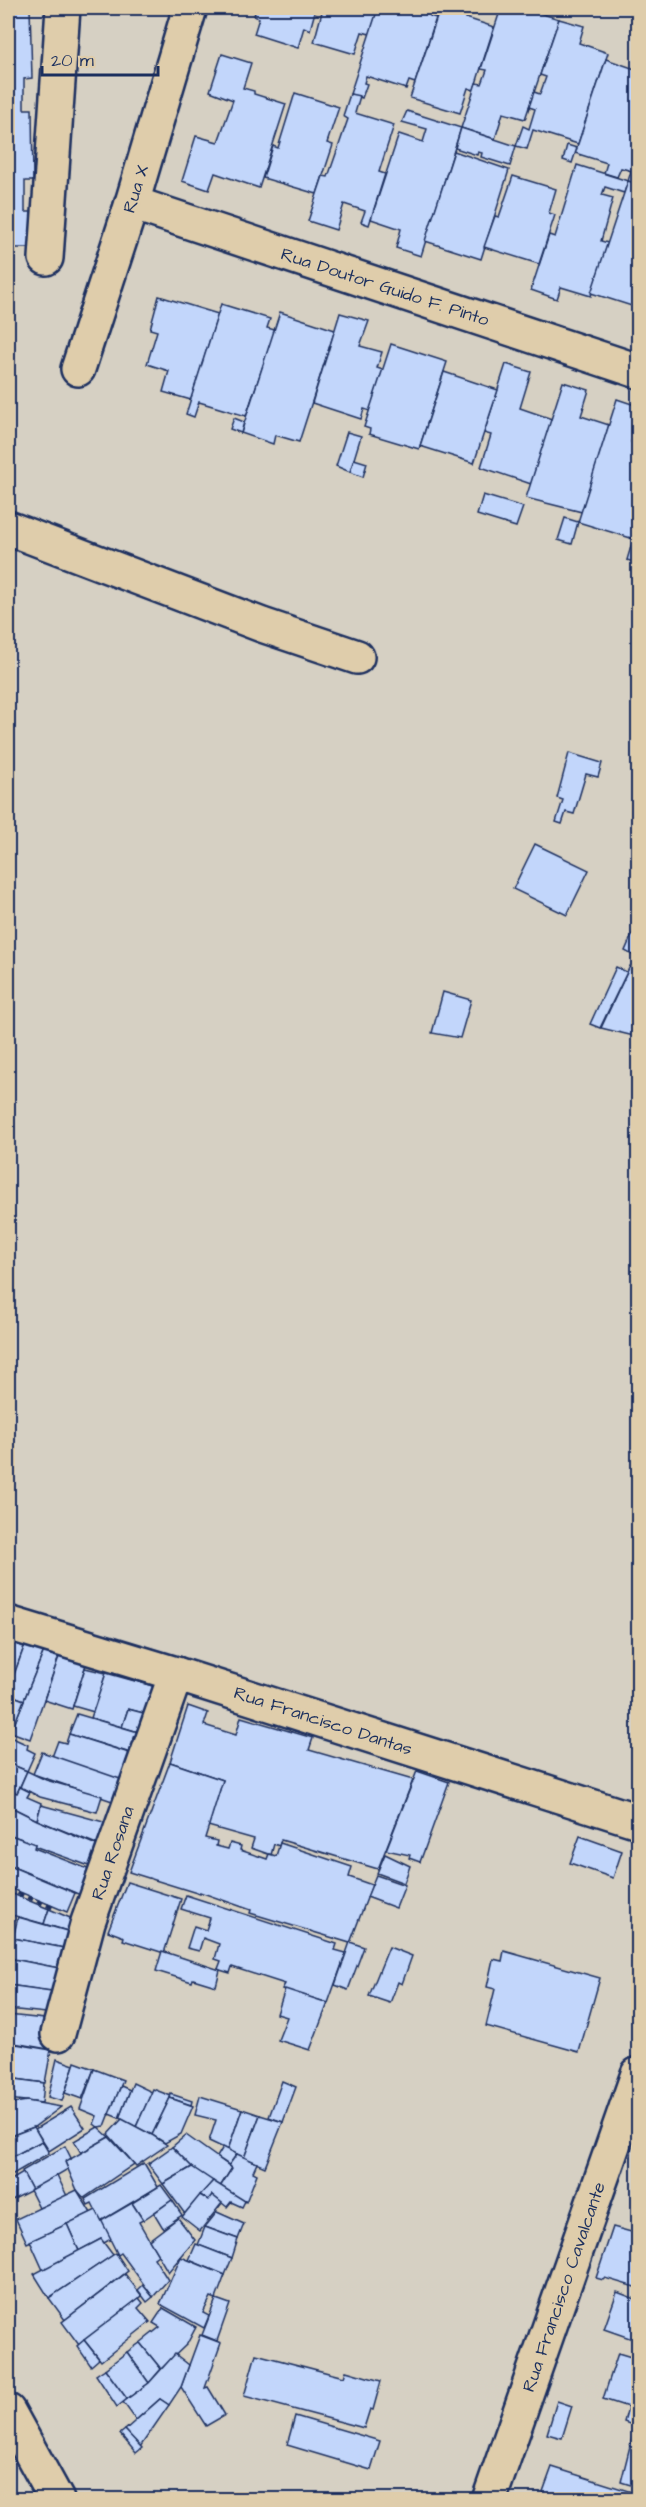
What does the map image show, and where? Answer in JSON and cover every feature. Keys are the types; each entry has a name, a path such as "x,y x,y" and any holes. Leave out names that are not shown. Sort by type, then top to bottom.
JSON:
{"street":[{"path":"46,258 63,8"},
{"name":"Rua X","path":"78,369 132,203 190,8"},
{"name":"Rua Doutor Guido F. Pinto","path":"132,203 639,371"},
{"path":"8,528 262,625 357,657"},
{"name":"Rua Francisco Dantas","path":"8,1623 639,1821"},
{"name":"Rua Rosana","path":"58,2034 88,1922 176,1674"},
{"name":"Rua Francisco Cavalcante","path":"489,2499 639,2074"},
{"path":"8,2411 57,2499"}],"path":[{"path":"8,1889 88,1922"}],"building":[{"path":"8,8 30,8 32,78 24,79 24,109 32,109 33,181 25,181 25,212 33,212 33,248 8,248"},
{"path":"256,8 316,8 310,30 304,27 298,48 254,34 259,18 254,16"},
{"path":"323,8 372,8 371,11 377,13 370,34 362,32 355,54 314,42"},
{"path":"378,8 433,8 430,16 436,18 415,83 409,81 406,89 366,76 364,83 367,84 362,98 350,94"},
{"path":"440,8 469,8 466,18 494,27 474,90 468,88 460,113 410,98"},
{"path":"501,8 523,8 559,19 525,119 503,113 495,139 461,128 476,83 482,84 487,70 481,69"},
{"path":"559,19 584,26 579,43 608,53 578,144 533,130 527,149 516,146 523,126 529,129 535,109 529,107 534,92 540,94 546,77 540,75"},
{"path":"222,54 251,63 243,88 286,104 259,188 215,173 209,190 182,181 196,136 218,142 233,100 210,91"},
{"path":"606,59 638,70 638,148 632,171 621,168 617,177 604,173 607,163 575,153"},
{"path":"295,93 339,107 327,143 333,145 317,194 263,178 273,146 278,148"},
{"path":"350,94 360,96 355,113 394,125 379,172 385,174 369,225 361,222 365,211 344,204 336,230 308,221 323,176 328,177 348,119 343,116"},
{"path":"407,111 461,128 421,256 396,248 401,229 371,219 399,134 423,142 427,129 402,122"},
{"path":"461,128 516,146 510,166 481,157 482,153 478,152 477,155 455,148"},
{"path":"567,145 577,148 572,163 563,160"},
{"path":"454,151 509,170 481,259 425,241"},
{"path":"635,159 638,160 638,184 628,181"},
{"path":"577,165 628,181 624,193 605,187 602,195 613,198 601,241 608,243 591,296 561,287 557,299 531,290 549,235 555,237"},
{"path":"513,176 556,189 549,213 555,215 539,264 484,247 495,216 499,217"},
{"path":"628,181 638,184 638,308 591,293"},
{"path":"159,296 218,314 191,400 163,392 169,371 147,364 157,331 150,329"},
{"path":"221,304 270,319 267,328 275,330 246,416 199,402 194,417 186,414"},
{"path":"280,312 335,330 299,442 275,435 273,444 241,433"},
{"path":"340,313 369,321 360,346 382,352 377,368 383,370 370,411 364,409 361,419 312,403"},
{"path":"391,344 447,362 419,449 369,434 370,429 364,427"},
{"path":"506,364 531,372 520,408 552,419 531,484 481,467 491,435 484,433"},
{"path":"444,372 498,390 474,463 420,446"},
{"path":"563,382 589,390 581,416 609,425 582,512 526,498"},
{"path":"617,399 638,406 638,418 631,442 638,445 638,523 634,539 578,522"},
{"path":"234,418 244,422 241,433 230,429"},
{"path":"347,432 361,436 350,472 336,466"},
{"path":"354,459 367,463 363,477 350,472"},
{"path":"483,495 523,507 516,527 477,515"},
{"path":"565,518 578,522 572,544 558,540"},
{"path":"638,523 638,563 627,560"},
{"path":"569,753 602,763 598,777 586,774 574,814 566,812 562,824 556,822 563,800 557,798"},
{"path":"535,844 589,870 567,915 513,889"},
{"path":"638,921 638,958 625,951"},
{"path":"630,966 638,971 638,1037 601,1028"},
{"path":"616,967 627,972 600,1028 590,1024"},
{"path":"443,992 471,1000 460,1038 432,1033"},
{"path":"8,1633 27,1639 8,1691"},
{"path":"27,1639 46,1646 24,1700 8,1694 8,1691"},
{"path":"46,1646 61,1651 30,1739 11,1732"},
{"path":"61,1651 87,1661 72,1709 44,1700"},
{"path":"85,1668 106,1673 94,1712 73,1706"},
{"path":"106,1673 160,1688 151,1715 128,1709 122,1727 91,1718"},
{"path":"8,1694 24,1700 11,1732 8,1730"},
{"path":"188,1706 208,1713 204,1725 236,1735 241,1717 313,1738 309,1750 413,1780 378,1869 281,1840 279,1846 274,1844 271,1855 251,1848 254,1839 208,1826 223,1780 170,1762"},
{"path":"128,1709 151,1715 145,1734 122,1727"},
{"path":"77,1714 145,1734 137,1755 69,1734"},
{"path":"69,1734 129,1753 120,1780 52,1757 58,1741 66,1743"},
{"path":"8,1736 28,1745 27,1749 35,1753 27,1771 8,1763"},
{"path":"42,1752 129,1782 121,1804 33,1774"},
{"path":"170,1762 223,1780 205,1838 217,1841 216,1846 228,1849 230,1843 241,1846 240,1850 267,1859 269,1854 276,1856 280,1843 352,1867 349,1877 372,1885 350,1943 250,1913 251,1910 200,1892 200,1894 129,1872"},
{"path":"8,1763 27,1771 17,1793 8,1789"},
{"path":"27,1771 46,1780 102,1796 97,1812 40,1797 20,1787"},
{"path":"417,1771 449,1782 420,1862 409,1858 410,1855 386,1850"},
{"path":"20,1787 30,1792 27,1797 41,1803 37,1820 13,1808 14,1803 8,1800 11,1791 17,1793"},
{"path":"41,1805 111,1824 104,1847 37,1820"},
{"path":"13,1808 106,1849 92,1867 34,1846 35,1844 8,1834 8,1820"},
{"path":"8,1834 35,1844 34,1848 93,1871 83,1896 8,1865"},
{"path":"580,1836 622,1851 613,1878 570,1863"},
{"path":"385,1854 410,1866 404,1883 377,1873"},
{"path":"8,1865 75,1893 67,1912 8,1887"},
{"path":"376,1875 405,1885 396,1908 367,1897"},
{"path":"127,1882 181,1899 164,1953 123,1940 124,1937 108,1931"},
{"path":"8,1892 49,1909 44,1924 8,1914"},
{"path":"186,1895 337,1944 335,1950 346,1953 328,2003 282,1989 285,1984 232,1967 230,1973 218,1969 221,1961 215,1959 219,1944 203,1938 199,1951 187,1948 194,1926 206,1930 210,1918 181,1909"},
{"path":"49,1909 75,1920 71,1932 44,1924"},
{"path":"18,1917 74,1933 69,1949 13,1938"},
{"path":"8,1937 64,1948 59,1968 8,1958"},
{"path":"350,1942 364,1947 348,1990 335,1985"},
{"path":"389,1947 412,1956 402,1984 398,1982 390,2003 369,1996"},
{"path":"162,1951 220,1970 216,1986 193,1979 192,1982 156,1971"},
{"path":"504,1951 600,1978 579,2052 486,2026 495,1989 487,1987 493,1959 502,1961"},
{"path":"8,1958 59,1968 56,1992 8,1985"},
{"path":"8,1985 59,1992 56,2014 8,2009"},
{"path":"285,1989 328,2003 310,2050 278,2040 287,2017 277,2014"},
{"path":"8,2015 54,2020 48,2049 8,2042"},
{"path":"16,2044 51,2050 45,2083 8,2078 8,2049 14,2050"},
{"path":"57,2059 74,2065 62,2101 48,2097"},
{"path":"75,2062 94,2069 82,2099 65,2093"},
{"path":"94,2069 123,2080 105,2126 98,2127 94,2124 97,2116 80,2109"},
{"path":"8,2078 44,2083 42,2103 8,2099"},
{"path":"282,2081 296,2087 283,2122 269,2117"},
{"path":"133,2083 152,2092 136,2127 119,2118"},
{"path":"121,2086 130,2090 119,2118 109,2114"},
{"path":"153,2089 171,2096 152,2135 136,2127"},
{"path":"171,2094 192,2101 191,2105 170,2098"},
{"path":"200,2096 242,2109 228,2150 209,2141 216,2120 195,2115"},
{"path":"170,2098 193,2106 181,2134 165,2143 152,2135"},
{"path":"27,2101 61,2107 34,2127 8,2137 8,2104"},
{"path":"71,2107 85,2128 49,2151 35,2129"},
{"path":"242,2109 260,2115 244,2158 228,2150"},
{"path":"260,2115 283,2122 265,2167 244,2158"},
{"path":"122,2119 167,2145 136,2166 108,2134"},
{"path":"34,2127 42,2141 8,2159 8,2137"},
{"path":"98,2127 109,2137 81,2153 74,2141"},
{"path":"186,2135 232,2168 220,2187 192,2167 172,2147"},
{"path":"109,2137 134,2164 84,2198 77,2190 65,2162"},
{"path":"42,2141 49,2153 8,2177 8,2159"},
{"path":"65,2146 71,2158 65,2162 68,2169 32,2190 22,2171"},
{"path":"172,2147 192,2167 163,2184 148,2164"},
{"path":"223,2147 237,2154 229,2165 217,2157"},
{"path":"237,2154 257,2163 253,2172 257,2174 246,2202 220,2187 232,2168 229,2165"},
{"path":"144,2163 158,2187 101,2221 92,2203 88,2205 85,2199"},
{"path":"192,2167 213,2181 185,2214 163,2184"},
{"path":"23,2173 32,2190 8,2202 8,2182"},
{"path":"57,2175 67,2196 39,2208 30,2190"},
{"path":"213,2181 245,2201 242,2207 231,2202 227,2207 212,2195 208,2200 200,2195"},
{"path":"161,2185 172,2200 143,2220 132,2203"},
{"path":"77,2190 91,2213 27,2243 16,2219"},
{"path":"200,2195 208,2200 212,2195 222,2203 200,2231 182,2217"},
{"path":"172,2200 182,2215 163,2228 154,2213"},
{"path":"132,2203 143,2220 139,2222 158,2255 154,2258 168,2280 153,2297 121,2253 118,2255 101,2221"},
{"path":"96,2210 111,2239 104,2243 101,2239 79,2251 67,2224"},
{"path":"217,2212 244,2224 238,2239 205,2227"},
{"path":"178,2218 195,2240 168,2272 149,2240"},
{"path":"67,2224 79,2251 43,2270 30,2241"},
{"path":"205,2227 238,2239 232,2258 198,2245"},
{"path":"613,2227 635,2233 634,2236 638,2238 638,2288 605,2278 603,2280 596,2278"},
{"path":"101,2239 113,2255 49,2298 34,2274"},
{"path":"196,2244 232,2258 225,2275 189,2260"},
{"path":"116,2253 128,2271 65,2320 49,2298"},
{"path":"181,2257 225,2275 216,2299 211,2297 203,2313 209,2316 204,2328 160,2304"},
{"path":"125,2274 142,2296 79,2345 62,2322"},
{"path":"143,2285 153,2297 147,2302 138,2290"},
{"path":"617,2292 638,2300 638,2341 604,2329"},
{"path":"139,2298 143,2303 138,2308 150,2322 101,2361 84,2340"},
{"path":"216,2299 230,2304 217,2341 202,2335"},
{"path":"163,2308 196,2327 187,2344 161,2369 140,2343 160,2327 153,2323"},
{"path":"200,2335 221,2343 205,2388 208,2387 225,2415 206,2426 181,2387"},
{"path":"84,2340 99,2359 91,2366 77,2346"},
{"path":"140,2343 161,2369 149,2383 127,2352"},
{"path":"127,2352 149,2383 127,2399 105,2369"},
{"path":"618,2353 638,2359 638,2427 624,2422 628,2407 603,2399"},
{"path":"175,2354 189,2365 181,2387 169,2405 160,2399 136,2420 123,2402 149,2383"},
{"path":"256,2354 344,2377 346,2371 381,2381 373,2410 370,2409 364,2428 244,2396"},
{"path":"105,2369 127,2399 117,2407 96,2375"},
{"path":"160,2399 169,2405 140,2447 125,2430"},
{"path":"557,2401 572,2406 562,2438 547,2434"},
{"path":"295,2416 380,2441 371,2470 287,2445"},
{"path":"635,2426 638,2427 638,2490 633,2488 634,2486 621,2482"},
{"path":"125,2430 142,2448 136,2453 120,2434"},
{"path":"552,2467 638,2494 638,2500 540,2500"}]}
